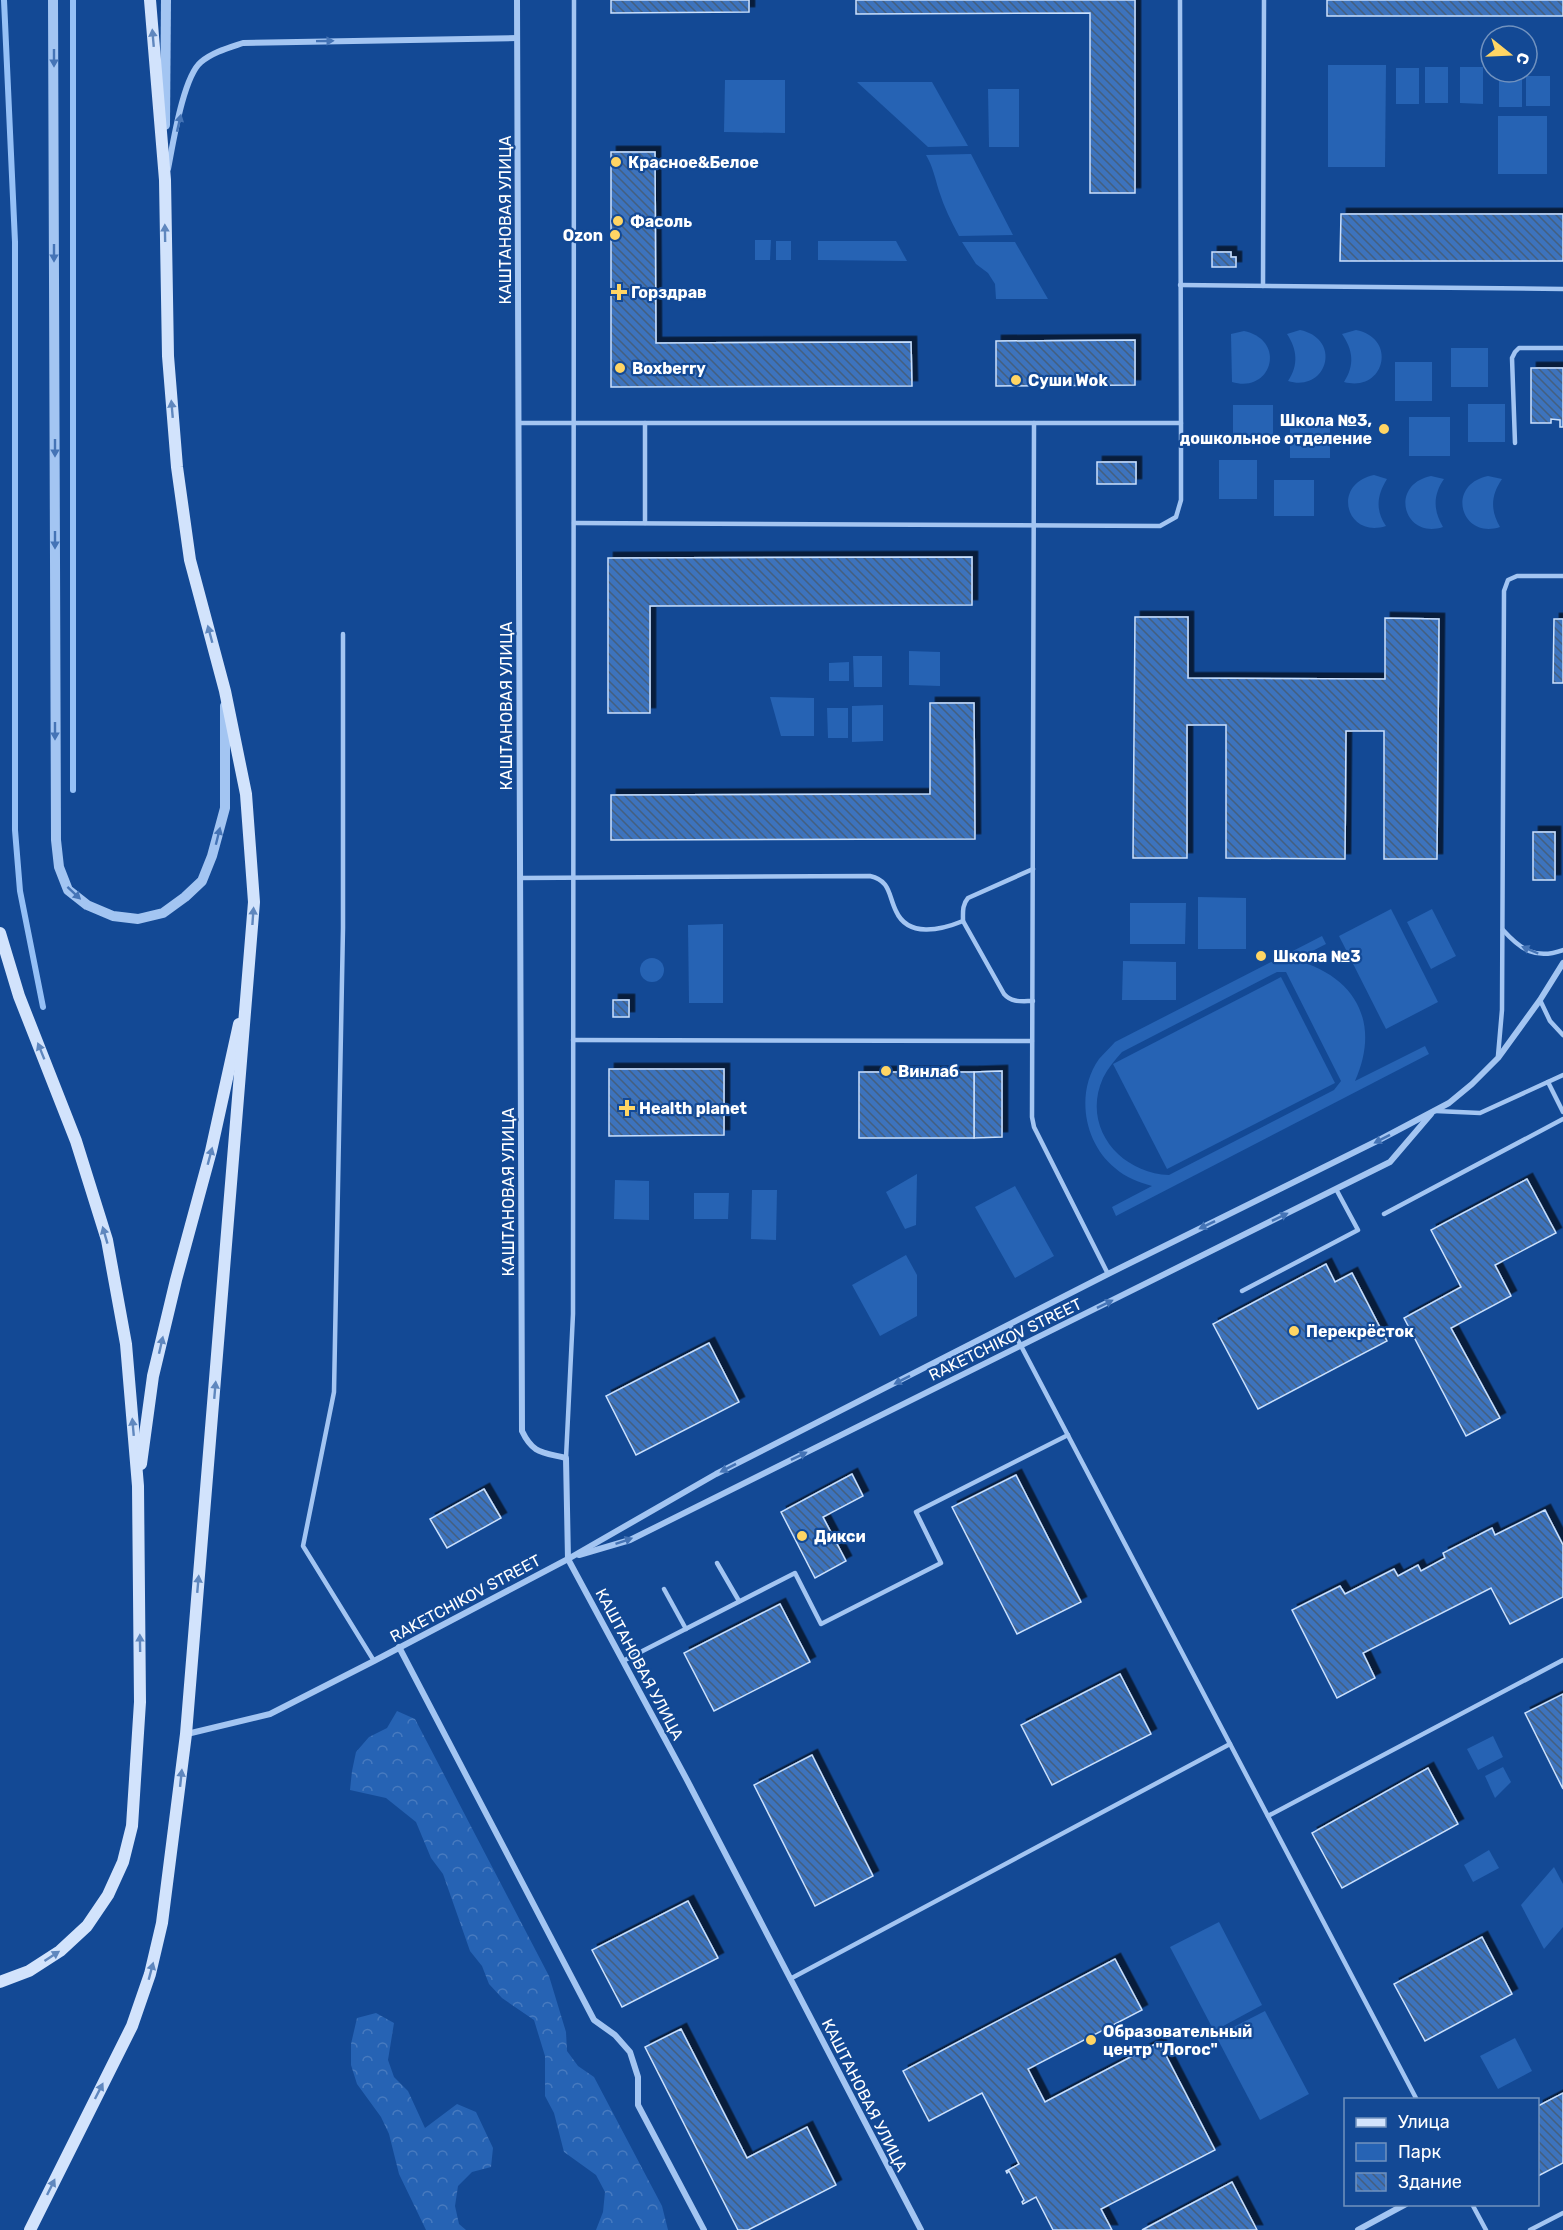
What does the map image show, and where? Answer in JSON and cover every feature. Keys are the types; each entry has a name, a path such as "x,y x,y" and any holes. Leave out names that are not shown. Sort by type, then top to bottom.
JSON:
{"main road":[{"path":"30,2230 132,2026 150,1974 162,1923 186,1734 254,902 246,794 225,691 190,560 177,467 168,356 165,180 150,0"},
{"path":"0,933 19,996 76,1141 107,1240 126,1344 138,1486 140,1702 132,1826 123,1862 108,1895 87,1926 60,1951 29,1971 0,1982"},
{"path":"138,1486 153,1376 211,1151 249,975"}],"street":[{"path":"53,0 56,840 59,867 68,890 87,905 113,916 138,919 163,913 202,881 212,856 225,808 225,691"},
{"path":"165,180 166,0"},
{"name":"КАШТАНОВАЯ УЛИЦА","path":"517,0 522,1431 529,1446 544,1453 566,1458 568,1558 921,2230"},
{"path":"165,180 189,78 199,64 220,50 243,43 518,38"},
{"name":"RAKETCHIKOV STREET","path":"186,1734 270,1714 568,1558 716,1474 1449,1103 1498,1058 1540,1000 1563,963"},
{"name":"RAKETCHIKOV STREET","path":"568,1558 630,1540 1390,1162 1433,1111"},
{"path":"399,1647 594,2020 615,2035 630,2052 638,2077 638,2105 704,2230"},
{"path":"1358,2230 1404,2206"}],"lane":[{"path":"566,1458 573,1314 574,0"},
{"path":"574,523 1160,526 1176,517 1181,500 1180,0"},
{"path":"1263,286 1264,0"},
{"path":"1180,285 1563,289"},
{"path":"1515,443 1512,358 1515,352 1519,348 1563,348"},
{"path":"519,423 1180,423"},
{"path":"645,423 645,523"},
{"path":"1034,423 1032,1041 1034,1127 1108,1274"},
{"path":"1498,1058 1502,1010 1504,591 1508,580 1517,576 1563,576"},
{"path":"343,634 343,928 334,1392 303,1546 374,1661"},
{"path":"1033,869 968,898 964,902 963,921 1004,994 1016,1001 1033,1001"},
{"path":"520,878 870,876 879,878 886,885 896,913 904,924 928,930 950,927 963,921"},
{"path":"1503,929 1515,943 1531,952 1544,955 1563,950"},
{"path":"1540,1000 1550,1021 1563,1035"},
{"path":"573,1040 1032,1041"},
{"path":"1433,1111 1480,1113 1563,1076"},
{"path":"1548,1083 1563,1112"},
{"path":"1384,1214 1563,1119"},
{"path":"1242,1292 1358,1230 1336,1189"},
{"path":"1010,1325 1416,2098"},
{"path":"623,1661 795,1573 821,1624 941,1563 916,1512 1068,1435"},
{"path":"717,1563 739,1601"},
{"path":"664,1589 686,1629"},
{"path":"1268,1816 1563,1660"},
{"path":"790,1979 1230,1744"},
{"path":"1473,2206 1485,2230"},
{"path":"1530,2230 1563,2213"}],"green space":[{"path":"1328,65 1386,65 1385,167 1328,167"},
{"path":"1425,67 1448,67 1448,103 1425,103"},
{"path":"1460,67 1479,67 1479,84 1483,84 1483,104 1460,103"},
{"path":"1396,68 1419,68 1419,104 1396,104"},
{"path":"1539,76 1550,76 1550,106 1526,106 1526,84 1539,84"},
{"path":"725,80 785,80 785,133 724,132"},
{"path":"857,82 932,82 968,146 928,147"},
{"path":"1499,84 1522,84 1522,107 1499,107"},
{"path":"988,89 1019,89 1019,147 989,147"},
{"path":"1498,116 1547,116 1547,174 1498,174"},
{"path":"971,154 1013,235 959,236 943,203 926,155"},
{"path":"755,240 771,240 770,260 755,260"},
{"path":"776,241 791,241 791,260 776,260"},
{"path":"818,241 896,241 907,261 818,260"},
{"path":"962,242 1015,242 1048,299 996,299 995,284 988,273 976,264"},
{"path":"1300,330 1313,335 1322,343 1325,353 1325,363 1320,373 1301,383 1288,381 1294,369 1295,351 1287,334"},
{"path":"1356,330 1369,335 1378,343 1381,363 1377,372 1369,380 1358,383 1344,382 1350,370 1351,358 1342,334"},
{"path":"1244,331 1257,336 1266,344 1270,354 1265,374 1246,384 1232,382 1231,334"},
{"path":"1451,348 1488,348 1488,387 1451,387"},
{"path":"1395,362 1432,362 1432,401 1395,401"},
{"path":"1468,404 1505,404 1505,442 1468,442"},
{"path":"1233,405 1273,405 1273,444 1233,444"},
{"path":"1409,417 1450,417 1450,456 1409,456"},
{"path":"1290,419 1330,419 1330,458 1290,458"},
{"path":"1219,460 1257,460 1257,499 1219,499"},
{"path":"1374,475 1387,479 1379,497 1380,514 1386,526 1372,528 1361,525 1353,518 1348,499 1352,489 1361,480"},
{"path":"1431,476 1444,479 1436,497 1437,515 1443,527 1430,529 1419,526 1411,519 1406,510 1406,500 1409,490 1418,481"},
{"path":"1488,476 1502,479 1493,503 1500,527 1487,529 1476,526 1468,519 1463,510 1463,500 1466,490 1475,481"},
{"path":"1274,480 1314,480 1314,516 1274,516"},
{"path":"909,651 940,652 940,686 909,685"},
{"path":"853,656 882,656 882,687 854,687"},
{"path":"849,662 849,681 829,681 829,663"},
{"path":"770,697 814,698 814,736 781,736"},
{"path":"883,705 883,741 852,742 852,706"},
{"path":"827,708 848,708 848,738 828,738"},
{"path":"1198,897 1246,898 1246,949 1198,949"},
{"path":"1130,903 1186,903 1185,944 1130,944"},
{"path":"1391,909 1438,1002 1386,1029 1339,936"},
{"path":"1432,909 1456,956 1431,969 1407,922"},
{"path":"723,924 723,1003 689,1003 688,925"},
{"path":"1322,936 1326,944 1295,960 1316,967 1334,978 1348,990 1358,1005 1364,1021 1365,1040 1362,1060 1355,1081 1425,1046 1429,1054 1116,1216 1112,1207 1152,1186 1128,1177 1104,1158 1096,1145 1086,1117 1087,1087 1092,1072 1099,1059 1115,1042","holes":["1277,972 1286,972 1341,1081 1334,1090 1169,1175 1135,1166 1121,1156 1109,1144 1101,1130 1097,1114 1098,1096 1103,1078 1122,1052"]},
{"path":"652,958 661,961 664,970 661,979 652,982 643,979 640,970 643,961"},
{"path":"1123,961 1176,962 1176,1000 1122,1000"},
{"path":"1281,977 1335,1083 1167,1169 1113,1064"},
{"path":"917,1174 916,1225 905,1229 886,1192"},
{"path":"615,1180 649,1181 649,1220 614,1219"},
{"path":"1015,1186 1054,1256 1015,1278 975,1207"},
{"path":"752,1190 777,1190 776,1240 751,1239"},
{"path":"694,1193 729,1193 728,1219 694,1219"},
{"path":"906,1255 917,1275 917,1316 880,1336 852,1285"},
{"path":"397,1711 415,1719 549,1976 566,2032 567,2051 578,2066 594,2077 662,2206 668,2230 596,2230 603,2212 605,2192 596,2175 564,2152 554,2113 545,2096 545,2056 534,2020 502,1998 489,1984 482,1966 470,1951 443,1874 431,1858 416,1822 386,1798 350,1790 356,1752 369,1737 387,1728"},
{"path":"1493,1736 1503,1757 1478,1770 1467,1749"},
{"path":"1503,1767 1511,1782 1495,1798 1485,1776"},
{"path":"1489,1850 1499,1868 1473,1882 1464,1865"},
{"path":"1554,1867 1563,1884 1563,1927 1544,1949 1521,1905"},
{"path":"1219,1922 1262,2005 1214,2031 1170,1947"},
{"path":"1265,2011 1309,2094 1260,2120 1216,2036"},
{"path":"376,2013 394,2023 388,2060 394,2077 408,2091 425,2128 457,2104 476,2112 493,2148 491,2167 472,2172 458,2186 455,2206 459,2224 466,2230 426,2230 399,2174 389,2134 381,2117 357,2084 351,2065 351,2044 357,2018"},
{"path":"1515,2038 1532,2071 1498,2089 1480,2056"}],"building":[{"path":"611,0 749,0 749,12 611,13"},
{"path":"856,0 1135,0 1135,193 1090,193 1090,13 856,14"},
{"path":"1327,0 1563,0 1563,16 1327,16"},
{"path":"611,152 655,152 656,343 911,342 912,386 611,387"},
{"path":"1341,214 1563,214 1563,261 1340,261"},
{"path":"1212,252 1231,252 1231,257 1236,257 1236,267 1212,267"},
{"path":"1135,340 1135,385 996,386 996,341"},
{"path":"1531,368 1563,368 1563,427 1560,427 1560,420 1551,419 1551,423 1531,423"},
{"path":"1097,462 1136,462 1136,484 1097,484"},
{"path":"972,557 972,605 650,606 650,713 608,713 608,558"},
{"path":"1135,617 1188,617 1188,678 1385,679 1385,618 1439,619 1437,859 1384,859 1384,731 1346,731 1345,859 1226,858 1226,725 1187,725 1187,858 1133,858"},
{"path":"1554,619 1563,619 1563,683 1553,683"},
{"path":"930,703 974,703 975,839 611,840 611,795 930,794"},
{"path":"1533,832 1555,832 1555,880 1533,880"},
{"path":"613,1000 629,1000 629,1017 613,1017"},
{"path":"609,1069 724,1069 724,1135 609,1136"},
{"path":"1002,1071 1002,1137 974,1138 974,1072"},
{"path":"859,1072 974,1072 974,1138 859,1138"},
{"path":"1527,1179 1556,1233 1495,1265 1511,1296 1451,1328 1500,1418 1466,1436 1404,1318 1461,1287 1431,1230"},
{"path":"1326,1264 1335,1282 1352,1273 1387,1341 1258,1409 1213,1324"},
{"path":"709,1343 739,1402 636,1455 606,1396"},
{"path":"852,1474 863,1496 823,1517 846,1561 815,1578 781,1512"},
{"path":"1016,1475 1081,1602 1017,1634 952,1507"},
{"path":"484,1489 501,1518 447,1548 430,1519"},
{"path":"1545,1510 1563,1545 1563,1597 1510,1624 1491,1588 1363,1653 1375,1678 1337,1698 1292,1610 1340,1586 1345,1594 1394,1569 1398,1576 1418,1565 1421,1571 1445,1558 1443,1553 1492,1528 1495,1535"},
{"path":"780,1604 810,1662 714,1711 684,1653"},
{"path":"1120,1674 1151,1734 1052,1785 1021,1725"},
{"path":"1563,1694 1563,1789 1525,1713"},
{"path":"812,1755 873,1876 815,1906 754,1785"},
{"path":"1428,1768 1458,1824 1342,1888 1312,1833"},
{"path":"688,1901 718,1958 622,2007 592,1950"},
{"path":"1482,1937 1512,1994 1425,2041 1394,1984"},
{"path":"1115,1959 1142,2010 1028,2069 1045,2102 1159,2042 1215,2150 1101,2209 1112,2230 1053,2230 1036,2197 1023,2204 1024,2200 1009,2171 1007,2173 1006,2171 1019,2164 982,2093 929,2121 903,2071"},
{"path":"681,2029 747,2158 807,2127 836,2185 748,2230 738,2230 645,2047"},
{"path":"1563,2093 1563,2163 1539,2175 1539,2105"},
{"path":"1232,2182 1257,2230 1142,2230"}],"waterway":[{"path":"4,0 15,242 15,830 20,891 43,1007"},
{"path":"73,0 73,790"}],"place":[{"name":"Красное&Белое","path":"616,162"},
{"name":"Фасоль","path":"618,221"},
{"name":"Ozon","path":"615,235"},
{"name":"Горздрав","path":"619,292"},
{"name":"Boxberry","path":"620,368"},
{"name":"Суши Wok","path":"1016,380"},
{"name":"Школа №3, дошкольное отделение","path":"1384,429"},
{"name":"Школа №3","path":"1261,956"},
{"name":"Винлаб","path":"886,1071"},
{"name":"Health planet","path":"627,1108"},
{"name":"Перекрёсток","path":"1294,1331"},
{"name":"Дикси","path":"802,1536"},
{"name":"Образовательный центр \"Логос\"","path":"1091,2040"}]}
